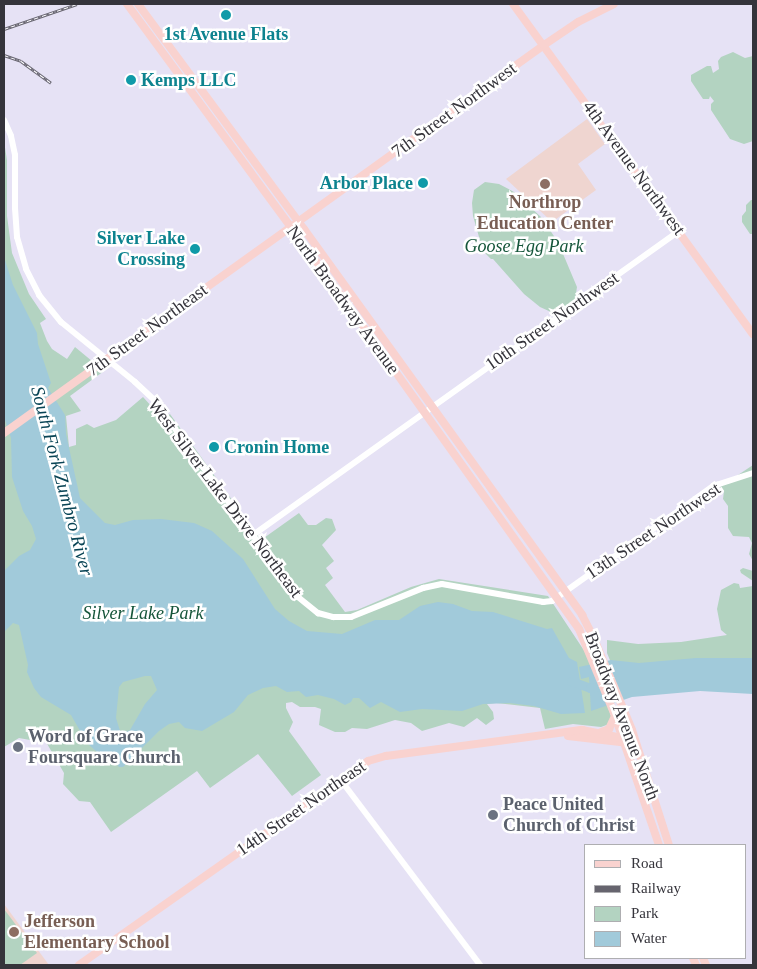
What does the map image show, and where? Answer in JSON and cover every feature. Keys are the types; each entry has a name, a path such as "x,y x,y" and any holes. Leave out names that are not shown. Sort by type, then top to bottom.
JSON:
{"main road":[{"name":"North Broadway Avenue","path":"127,4 558,598"},
{"name":"North Broadway Avenue","path":"138,4 566,592"},
{"name":"4th Avenue Northwest","path":"513,4 753,334"},
{"name":"7th Street Northwest","path":"290,228 544,45 578,22 614,4"},
{"name":"7th Street Northeast","path":"4,433 290,228"},
{"name":"Broadway Avenue North","path":"566,592 587,623 659,844"},
{"name":"Broadway Avenue North","path":"558,598 596,655 623,711 636,742 669,844"},
{"path":"599,733 609,728 615,714"},
{"name":"14th Street Northeast","path":"79,965 363,763 381,756 556,735 582,730 624,741"},
{"name":"14th Street Northeast","path":"556,735 636,742"}],"street":[{"name":"West Silver Lake Drive Northeast","path":"4,120 11,136 15,155 17,237 30,276 39,295 55,315 154,400 300,600 311,610 327,616 353,616 423,588 442,584 543,602 550,602 558,598"},
{"name":"10th Street Northwest","path":"253,535 679,231"},
{"name":"13th Street Northwest","path":"558,598 713,486 753,473"},
{"path":"340,779 480,965"}],"shaded area":[{"path":"587,119 605,144 578,164 596,190 552,222 506,179"},
{"name":"Jefferson Elementary School","path":"4,904 49,965 4,965"}],"green space":[{"path":"733,52 745,58 753,56 753,141 744,144 730,139 711,110 711,104 714,101 710,96 709,99 703,99 691,81 691,75 707,66 711,66 713,73 719,69 718,61 721,57"},
{"name":"Silver Lake Park","path":"4,141 7,160 7,216 12,253 29,294 46,319 40,323 47,341 52,349 67,359 75,347 104,371 70,396 81,411 66,416 69,447 76,445 76,429 87,424 94,428 116,420 143,397 163,419 170,414 261,540 299,513 308,525 316,525 326,518 332,519 336,530 322,545 334,561 326,568 333,578 325,585 345,612 357,610 411,587 439,579 548,596 589,658 612,718 609,724 601,727 573,724 545,729 540,708 496,703 487,704 493,712 494,719 486,725 477,718 464,727 449,723 422,731 411,723 395,720 367,729 352,728 345,732 335,732 319,725 321,709 300,707 292,702 286,703 286,708 293,722 289,731 321,775 292,796 258,754 210,788 197,771 111,832 90,802 79,801 63,784 64,773 42,735 30,740 19,738 4,747"},
{"name":"Goose Egg Park","path":"485,182 499,184 514,192 541,217 558,242 577,287 574,306 563,313 551,312 540,307 524,294 493,259 483,251 473,216 472,203 474,190"},
{"path":"753,200 753,234 750,234 742,222 746,205"},
{"path":"753,465 753,561 749,554 752,543 749,537 733,536 728,528 728,506 723,499 724,491 720,487"},
{"path":"743,568 753,571 753,581 741,573 740,570"},
{"path":"734,583 739,584 740,588 753,586 753,675 619,682 607,653 607,640 638,644 681,642 727,635 721,630 717,609 721,590"},
{"name":"Jefferson Elementary School","path":"4,909 37,953 20,965 4,965"}],"water":[{"name":"Silver Lake Park","path":"4,257 13,285 37,333 38,344 51,383 48,388 65,415 66,434 80,498 105,523 115,525 133,520 161,519 194,523 212,531 243,559 275,609 289,621 307,631 342,634 375,620 399,620 420,606 438,602 453,604 472,611 493,612 547,629 552,628 569,658 577,662 585,713 561,714 534,706 510,703 483,704 462,711 422,709 400,712 381,702 370,708 359,698 353,698 351,702 345,705 334,699 318,695 306,697 299,691 287,692 276,686 263,688 248,695 234,712 202,731 185,728 179,722 169,724 159,731 123,767 119,767 112,758 97,752 87,743 71,715 41,697 34,688 27,672 28,665 19,625 13,623 4,632 4,571 19,556 30,550 36,539 32,526 23,511 12,477 11,438 4,417","holes":["151,676 157,690 145,704 130,730 121,734 116,718 119,687 123,682"]},
{"path":"696,658 753,658 753,694 700,691 632,697 591,711 589,677 581,679 579,667 611,660 639,663"}],"waterway":[{"name":"South Fork Zumbro River","path":"571,681 590,688 602,686"}],"railway":[{"path":"4,29 77,4"},
{"path":"4,55 21,61 51,83"}],"place":[{"name":"1st Avenue Flats","path":"226,15"},
{"name":"Kemps LLC","path":"131,80"},
{"name":"Arbor Place","path":"423,183"},
{"name":"Northrop Education Center","path":"545,184"},
{"name":"Silver Lake Crossing","path":"195,249"},
{"name":"Cronin Home","path":"214,447"},
{"name":"Word of Grace Foursquare Church","path":"18,747"},
{"name":"Peace United Church of Christ","path":"493,815"},
{"name":"Jefferson Elementary School","path":"14,932"}]}
